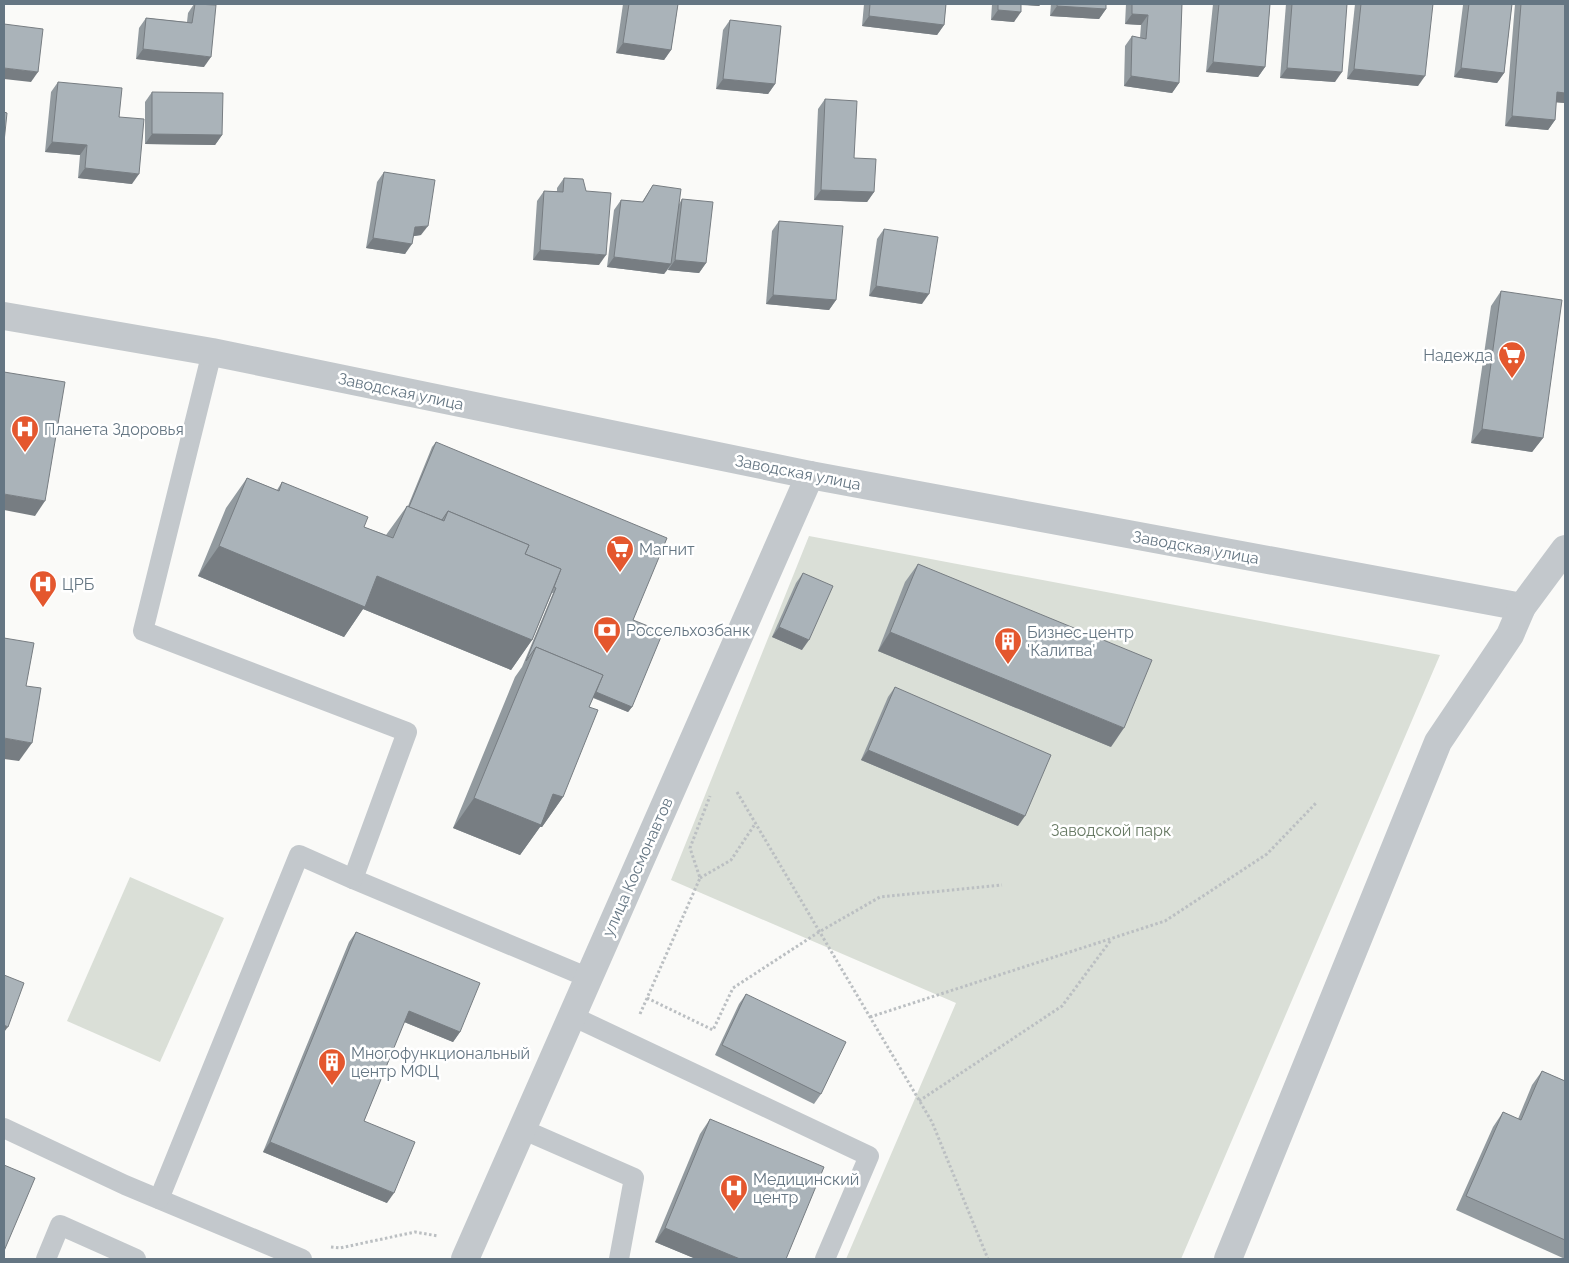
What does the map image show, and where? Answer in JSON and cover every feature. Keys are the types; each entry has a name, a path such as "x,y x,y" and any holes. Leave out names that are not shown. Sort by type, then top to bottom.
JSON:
{"street":[{"name":"Заводская улица","path":"4,316 212,352 810,475 1522,607"},
{"name":"улица Космонавтов","path":"469,1250 810,475"},
{"path":"1228,1259 1438,742 1510,636 1522,607 1565,549"}],"lane":[{"path":"212,352 142,631 407,732 353,879"},
{"path":"159,1199 299,855 589,978"},
{"path":"572,1016 869,1156 826,1259"},
{"path":"4,1128 159,1199 302,1259"},
{"path":"522,1129 634,1178 619,1259"},
{"path":"46,1259 60,1225 136,1259"}],"path":[{"path":"737,792 932,1122 988,1259"},
{"path":"700,878 690,848 710,796"},
{"path":"870,1017 1165,921 1267,854 1316,803"},
{"path":"627,1042 700,878 732,860 756,824"},
{"path":"647,998 713,1030 733,988 820,932 880,897 1002,885"},
{"path":"919,1101 1062,1006 1112,939"},
{"path":"331,1247 340,1248 415,1232 469,1250"}],"green space":[{"name":"Заводской парк","path":"809,536 1440,655 1181,1259 846,1259 956,1003 671,880"},
{"path":"130,877 224,918 160,1062 67,1021"}],"building":[{"path":"195,4 216,5 211,57 143,49 146,18 192,23"},
{"path":"629,4 678,4 671,50 623,43"},
{"path":"870,4 946,4 944,25 869,16"},
{"path":"998,4 1021,4 1021,12 998,10"},
{"path":"1057,4 1106,4 1106,9 1057,6"},
{"path":"1132,4 1182,4 1179,83 1131,76 1132,36 1146,39 1148,15 1132,14"},
{"path":"1219,4 1270,4 1265,67 1213,62"},
{"path":"1292,4 1347,4 1342,72 1287,68"},
{"path":"1361,4 1433,4 1425,76 1354,69"},
{"path":"1469,4 1512,4 1504,73 1461,68"},
{"path":"1521,4 1565,4 1565,93 1557,92 1555,120 1512,116"},
{"path":"730,20 781,26 775,84 723,79"},
{"path":"4,24 43,29 38,72 4,68"},
{"path":"58,82 122,88 119,117 144,119 139,174 85,168 87,145 52,142"},
{"path":"152,92 223,93 222,135 152,134"},
{"path":"825,99 857,101 854,158 876,159 874,192 821,190"},
{"path":"4,112 7,113 4,142"},
{"path":"384,172 435,180 428,226 415,227 412,244 373,238"},
{"path":"564,178 583,179 586,191 611,193 606,255 540,250 544,191 563,192"},
{"path":"653,185 681,189 671,264 614,257 621,200 643,202"},
{"path":"682,199 713,202 706,263 675,260"},
{"path":"779,221 843,226 836,300 773,295"},
{"path":"884,229 938,237 929,294 876,286"},
{"name":"Надежда","path":"1501,291 1562,300 1543,438 1482,429"},
{"name":"Планета Здоровья","path":"4,372 65,382 45,501 4,494"},
{"path":"436,442 667,538 633,620 663,632 632,707 596,692 603,675 536,647 526,661 556,588 554,587 561,569 525,554 529,545 448,511 442,520 409,507"},
{"path":"247,478 279,491 282,482 368,517 364,527 393,538 407,506 444,521 448,511 529,545 525,554 561,569 532,640 377,576 365,607 219,546"},
{"name":"Бизнес-центр 'Калитва'","path":"918,564 1152,660 1124,728 890,632"},
{"path":"803,573 833,586 809,640 779,627"},
{"path":"4,638 34,643 26,686 41,688 32,743 4,738"},
{"path":"536,647 603,675 589,707 598,710 563,797 553,794 541,825 474,798"},
{"path":"895,687 1051,755 1025,816 868,750"},
{"name":"Многофункциональный центр МФЦ","path":"356,932 480,983 460,1032 409,1011 364,1121 415,1142 394,1193 270,1142"},
{"path":"4,975 24,983 8,1027 4,1025"},
{"path":"746,994 846,1042 821,1094 722,1045"},
{"path":"1542,1071 1565,1081 1565,1240 1466,1196 1503,1112 1521,1120"},
{"name":"Медицинский центр","path":"710,1119 824,1167 786,1259 740,1259 665,1228"},
{"path":"4,1165 35,1178 4,1251"}],"place":[{"name":"Надежда","path":"1512,379"},
{"name":"Планета Здоровья","path":"25,453"},
{"name":"Магнит","path":"620,573"},
{"name":"ЦРБ","path":"43,608"},
{"name":"Россельхозбанк","path":"607,654"},
{"name":"Бизнес-центр 'Калитва'","path":"1008,665"},
{"name":"Многофункциональный центр МФЦ","path":"332,1086"},
{"name":"Медицинский центр","path":"734,1212"}]}
